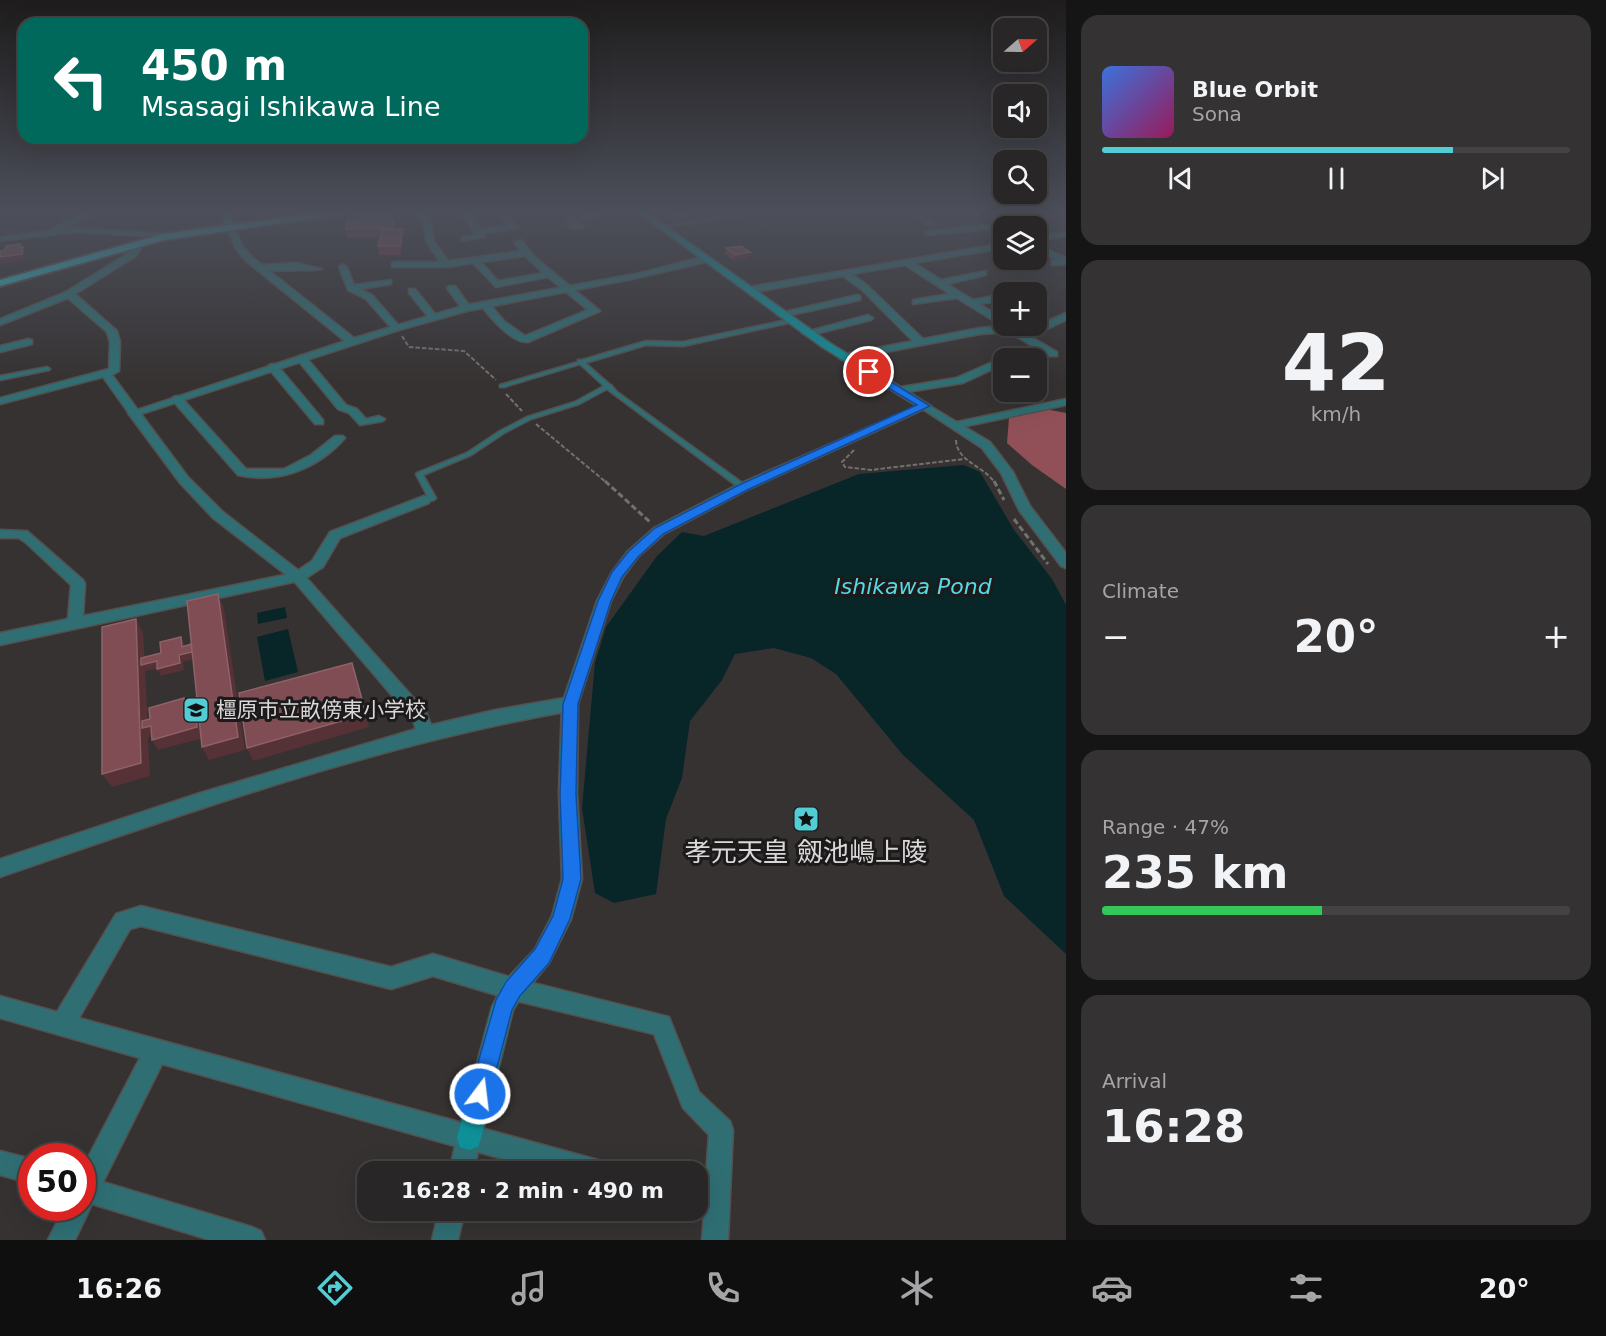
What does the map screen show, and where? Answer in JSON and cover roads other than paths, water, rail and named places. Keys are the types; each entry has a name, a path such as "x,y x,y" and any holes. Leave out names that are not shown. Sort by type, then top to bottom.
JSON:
{"highway":[{"path":"0,283 49,269"}],"main road":[{"path":"720,269 807,333 925,406"},
{"path":"469,1138 503,1007 513,989 542,956 561,919 572,879 568,794 570,704 604,601 617,575 633,554 659,531 743,487 925,406"}],"street":[{"path":"0,322 69,294 109,269"},
{"path":"260,269 352,342"},
{"path":"344,269 351,288 369,297 396,328"},
{"path":"483,269 496,284 550,274"},
{"path":"484,304 501,323 524,340 595,311 544,269"},
{"path":"134,413 301,358 466,308 663,269"},
{"path":"749,290 868,269"},
{"path":"917,269 993,317"},
{"path":"845,273 865,288 920,342"},
{"path":"939,283 983,273"},
{"path":"351,288 388,282"},
{"path":"452,288 466,308"},
{"path":"412,291 434,317"},
{"path":"0,401 114,370 115,342 112,332 69,294"},
{"path":"916,302 959,295"},
{"path":"781,314 857,298"},
{"path":"972,303 993,299"},
{"path":"1047,326 1066,316"},
{"path":"807,333 868,318"},
{"path":"844,357 993,329"},
{"path":"1023,336 1053,354"},
{"path":"0,349 28,342"},
{"path":"301,358 342,407 353,411 364,423 379,419"},
{"path":"901,390 959,381 993,365"},
{"path":"273,367 319,422"},
{"path":"105,372 184,480 218,515 297,577 420,717 426,733"},
{"path":"177,399 242,472 281,474 295,469 298,465 327,450 339,438"},
{"path":"962,428 1066,402"},
{"path":"925,406 962,428 986,446 1007,472 1024,507 1066,563"},
{"path":"0,639 297,577 318,564 324,550 335,535 424,500"},
{"path":"0,534 22,534 78,584 75,623"},
{"path":"0,868 200,801 426,733 495,717 570,704"},
{"path":"62,1025 123,921 141,916 391,978 433,965 513,989 661,1025 691,1100 722,1130 708,1195"},
{"path":"0,1007 556,1161"},
{"path":"96,1168 157,1049"},
{"path":"464,1161 469,1138"},
{"path":"0,1163 18,1168"},
{"path":"96,1199 252,1240"},
{"path":"708,1205 715,1240"},
{"path":"60,1240 69,1221"},
{"path":"445,1240 449,1221"}],"lane":[{"path":"502,386 646,343 683,344 791,321"},
{"path":"580,361 609,386 743,487"},
{"path":"0,378 47,369"},
{"path":"424,500 432,498 419,474 469,454 502,432 529,418 577,403 609,386"}],"water":[{"name":"Ishikawa Pond","path":"964,465 980,472 1014,530 1052,579 1066,605 1066,954 1004,896 974,820 903,755 836,674 811,658 774,648 735,654 722,680 690,721 682,778 666,819 656,894 614,903 595,893 582,808 595,663 606,627 657,556 682,532 704,536 859,474"},
{"path":"285,607 287,618 258,624 257,613"},
{"path":"288,629 298,672 265,681 257,637"}],"place":[{"name":"橿原市立畝傍東小学校","path":"196,710"},
{"name":"孝元天皇 劔池嶋上陵","path":"806,819"}]}
